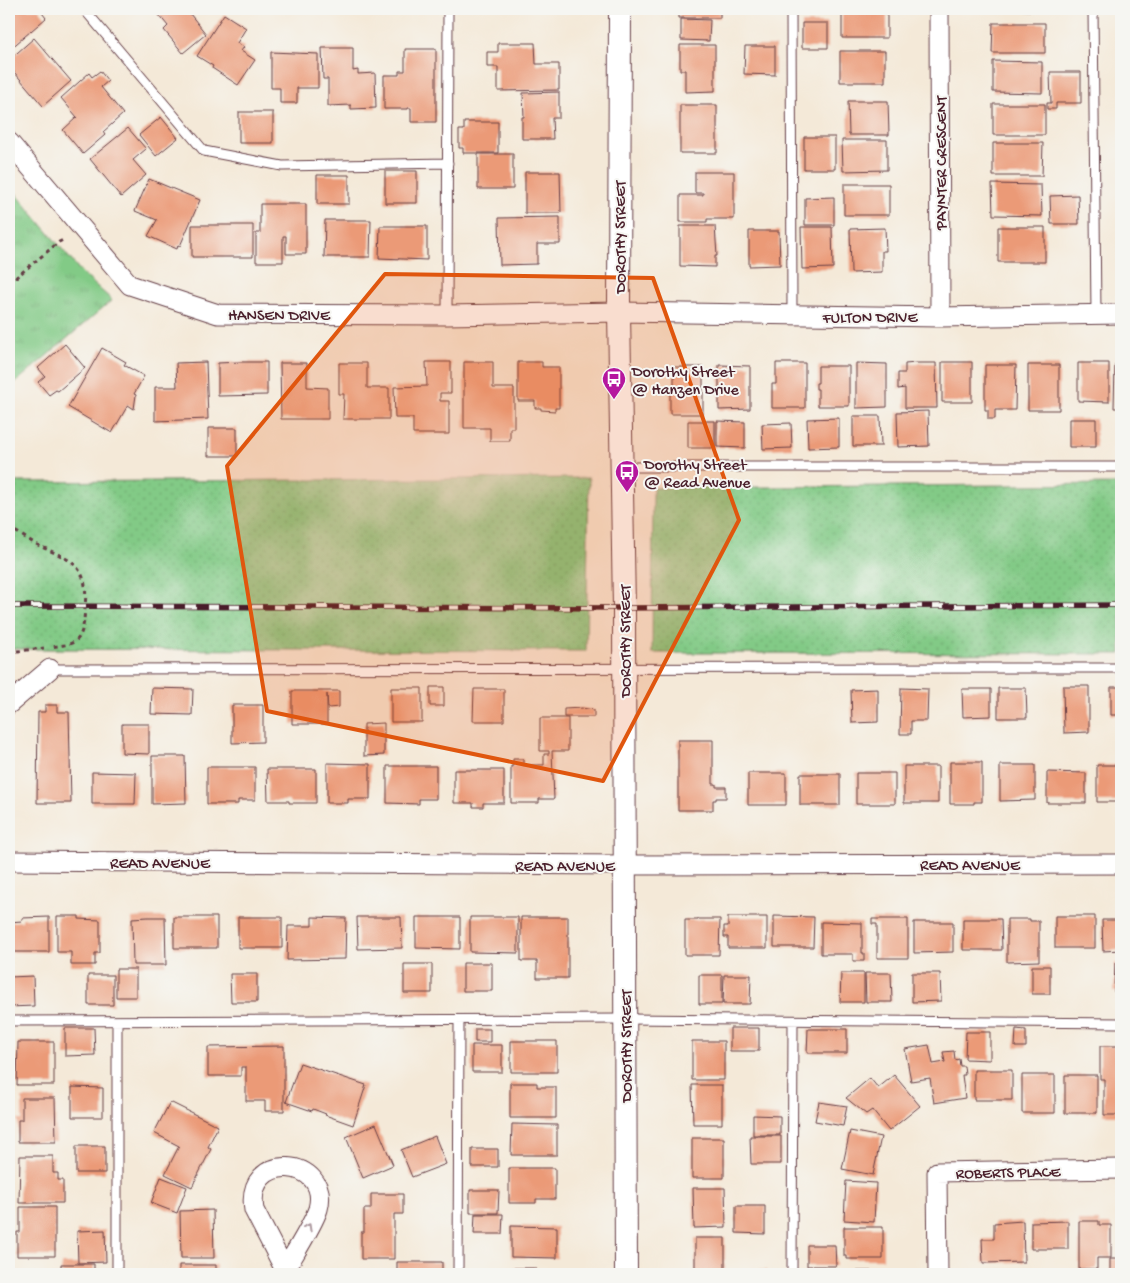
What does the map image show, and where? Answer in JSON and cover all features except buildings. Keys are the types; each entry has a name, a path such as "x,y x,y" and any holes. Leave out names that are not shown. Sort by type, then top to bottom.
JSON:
{"street":[{"name":"DOROTHY STREET","path":"620,9 619,312 625,668 626,1274"},
{"name":"PAYNTER CRESCENT","path":"939,9 940,317"},
{"name":"HANSEN DRIVE","path":"9,142 130,285 218,314 447,315 619,312"},
{"name":"FULTON DRIVE","path":"619,312 940,317 1121,314"},
{"path":"9,704 50,669"},
{"name":"READ AVENUE","path":"9,861 625,865 1121,864"},
{"path":"286,1166 305,1172 317,1189 319,1199 318,1209 285,1272 254,1210 252,1200 259,1180 266,1173 275,1168 286,1166"},
{"name":"ROBERTS PLACE","path":"938,1274 938,1172 1121,1169"}],"lane":[{"path":"84,9 204,152 282,166 448,163"},
{"path":"447,315 448,9"},
{"path":"791,9 792,316"},
{"path":"1093,9 1096,314"},
{"path":"622,467 1121,467"},
{"path":"50,669 1121,668"},
{"path":"9,1021 625,1018 1121,1022"},
{"path":"458,1274 459,1020"},
{"path":"792,1274 793,1020"},
{"path":"117,1021 117,1274"}],"path":[{"path":"9,283 59,242 83,230"},
{"path":"9,527 67,559 72,564 81,574 85,586 86,606 83,633 76,642 69,645 9,652"}],"highlighted area":[{"path":"385,274 653,278 739,520 603,781 267,711 227,466"}],"green space":[{"path":"9,185 82,273 112,300 9,388"},
{"path":"589,478 586,651 9,649 9,482"},
{"path":"1121,484 1121,654 652,653 653,488"}],"railway":[{"path":"9,606 624,608 1121,605"}],"place":[{"name":"Dorothy Street @ Hanzen Drive","path":"614,400"},
{"name":"Dorothy Street @ Read Avenue","path":"627,493"}]}
